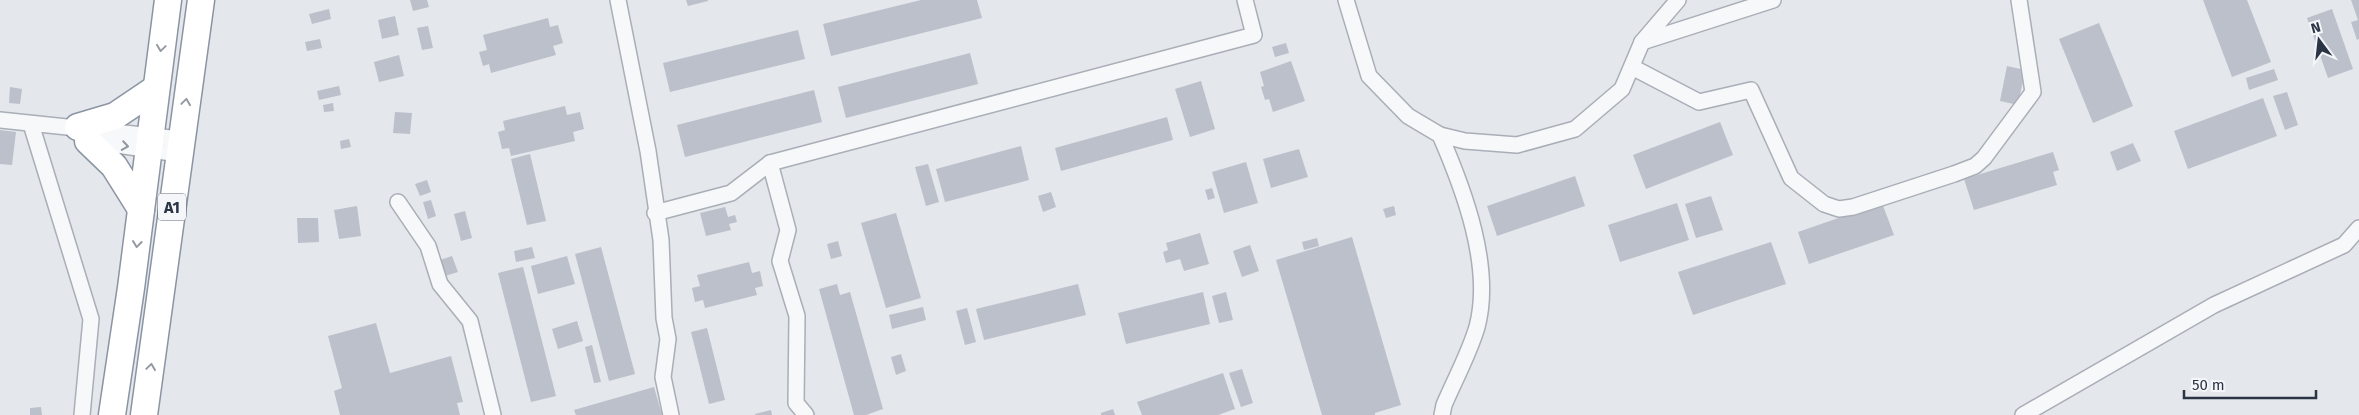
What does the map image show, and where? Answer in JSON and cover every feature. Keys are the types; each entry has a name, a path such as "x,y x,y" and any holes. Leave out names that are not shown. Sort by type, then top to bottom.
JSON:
{"highway":[{"name":"A1","path":"112,415 168,0"},
{"name":"A1","path":"144,415 201,0"},
{"path":"141,210 114,166 83,134 115,116 155,89"}],"street":[{"path":"618,0 648,151 661,240 664,318 668,339 663,377 671,415"},
{"path":"656,213 731,192 770,164 1254,35 1246,0"},
{"path":"1346,0 1369,76 1408,116 1440,135 1465,141 1517,145 1575,129 1622,89 1642,42 1678,0"},
{"path":"1642,42 1773,0"},
{"path":"1632,67 1699,102 1751,90 1791,178 1824,204 1839,209 1853,207 1975,166 1984,158 2033,92 2019,0"},
{"path":"0,120 38,124 71,137 83,134 180,146"},
{"path":"38,124 91,319 82,415"},
{"path":"1440,135 1476,238 1481,282 1477,326 1444,405 1442,415"},
{"path":"770,164 788,230 780,261 797,316 796,403 806,415"},
{"path":"398,202 428,246 440,284 470,321 492,415"},
{"path":"2023,415 2214,305 2344,245 2359,228"}],"building":[{"path":"410,0 427,0 429,7 413,11"},
{"path":"686,0 708,0 708,1 688,6"},
{"path":"921,0 977,0 982,18 831,56 823,24"},
{"path":"2203,0 2247,0 2271,62 2232,77"},
{"path":"2351,0 2359,0 2359,39 2357,40 2351,22 2358,20"},
{"path":"329,9 331,19 312,24 309,14"},
{"path":"2332,9 2353,69 2328,78 2307,18"},
{"path":"395,16 399,35 382,39 378,20"},
{"path":"548,18 550,27 558,25 563,43 553,46 556,55 491,73 489,64 483,66 479,52 487,50 483,35"},
{"path":"2099,23 2133,106 2093,123 2059,39"},
{"path":"428,26 433,48 422,50 417,28"},
{"path":"798,30 805,59 670,92 663,63"},
{"path":"320,39 322,48 307,51 305,42"},
{"path":"1286,43 1289,53 1275,57 1272,47"},
{"path":"970,53 978,84 846,118 838,87"},
{"path":"399,55 404,76 379,82 374,62"},
{"path":"1291,61 1305,101 1273,112 1269,99 1265,100 1261,87 1264,86 1260,72"},
{"path":"2007,66 2025,70 2018,105 2000,101"},
{"path":"2274,69 2278,80 2249,90 2246,78"},
{"path":"1201,81 1215,129 1190,137 1175,89"},
{"path":"339,86 341,95 319,100 317,91"},
{"path":"10,87 22,89 20,104 9,103"},
{"path":"814,90 822,122 685,157 677,125"},
{"path":"2287,92 2298,125 2285,130 2273,96"},
{"path":"2263,98 2277,136 2188,169 2174,131"},
{"path":"333,103 334,111 324,112 323,105"},
{"path":"565,106 567,115 580,112 584,129 573,132 575,141 511,156 509,148 502,149 498,132 505,130 503,121"},
{"path":"395,112 412,113 410,134 393,133"},
{"path":"1167,117 1173,140 1061,171 1055,148"},
{"path":"1720,122 1733,155 1646,189 1633,155"},
{"path":"0,130 16,132 12,165 0,164"},
{"path":"349,139 351,147 341,149 340,141"},
{"path":"2133,143 2141,161 2117,171 2110,152"},
{"path":"1021,146 1029,180 945,202 936,169"},
{"path":"1299,149 1308,177 1271,188 1263,159"},
{"path":"2053,152 2059,170 2053,172 2057,185 1974,210 1964,179"},
{"path":"530,154 546,221 527,225 511,159"},
{"path":"1246,162 1258,203 1224,213 1212,172"},
{"path":"928,164 939,202 926,206 915,167"},
{"path":"1575,176 1585,206 1497,236 1487,206"},
{"path":"427,180 431,192 420,196 415,184"},
{"path":"1212,188 1215,198 1208,200 1205,190"},
{"path":"1051,192 1056,207 1043,212 1038,196"},
{"path":"1711,196 1723,230 1696,238 1685,204"},
{"path":"431,200 436,216 428,219 423,202"},
{"path":"1677,203 1689,240 1620,262 1608,225"},
{"path":"1882,203 1894,235 1809,264 1798,232"},
{"path":"357,206 361,236 339,239 334,210"},
{"path":"1394,206 1396,215 1386,218 1383,209"},
{"path":"725,207 728,217 735,215 737,222 729,224 731,230 706,236 700,213"},
{"path":"465,211 472,238 461,241 454,214"},
{"path":"896,213 921,298 886,308 861,223"},
{"path":"297,218 318,218 319,242 298,243"},
{"path":"1200,233 1209,264 1184,271 1180,259 1166,263 1163,252 1168,250 1166,243"},
{"path":"1352,237 1401,405 1375,413 1375,415 1322,415 1276,260"},
{"path":"1317,238 1319,246 1304,250 1302,242"},
{"path":"838,241 842,256 831,259 827,244"},
{"path":"1771,242 1786,284 1693,315 1678,272"},
{"path":"1250,245 1259,271 1242,277 1233,251"},
{"path":"532,247 535,258 516,262 514,251"},
{"path":"601,247 635,374 609,381 575,254"},
{"path":"452,256 458,272 445,276 440,260"},
{"path":"567,256 575,284 538,294 531,266"},
{"path":"749,262 752,273 760,271 763,286 755,288 757,295 705,308 703,300 695,302 692,288 700,286 697,275"},
{"path":"523,267 556,396 531,402 498,273"},
{"path":"837,284 840,295 850,292 883,409 866,415 854,415 819,289"},
{"path":"1078,284 1086,315 984,340 976,309"},
{"path":"1203,292 1210,324 1126,344 1118,313"},
{"path":"1226,292 1233,320 1219,323 1212,296"},
{"path":"923,307 926,320 892,329 889,315"},
{"path":"967,308 976,342 965,345 956,311"},
{"path":"577,321 583,341 558,349 552,329"},
{"path":"376,323 390,373 451,356 463,402 457,403 460,415 340,415 334,391 342,388 328,336"},
{"path":"707,328 725,400 709,404 691,332"},
{"path":"592,345 601,382 594,383 585,347"},
{"path":"901,354 906,371 896,375 891,357"},
{"path":"1242,369 1253,403 1241,407 1229,373"},
{"path":"1223,373 1235,409 1218,415 1142,415 1137,402"},
{"path":"654,387 662,415 576,415 574,410"},
{"path":"41,407 42,415 30,415 30,408"},
{"path":"1113,409 1115,415 1101,415 1101,413"},
{"path":"771,410 772,415 755,415 755,414"}]}
